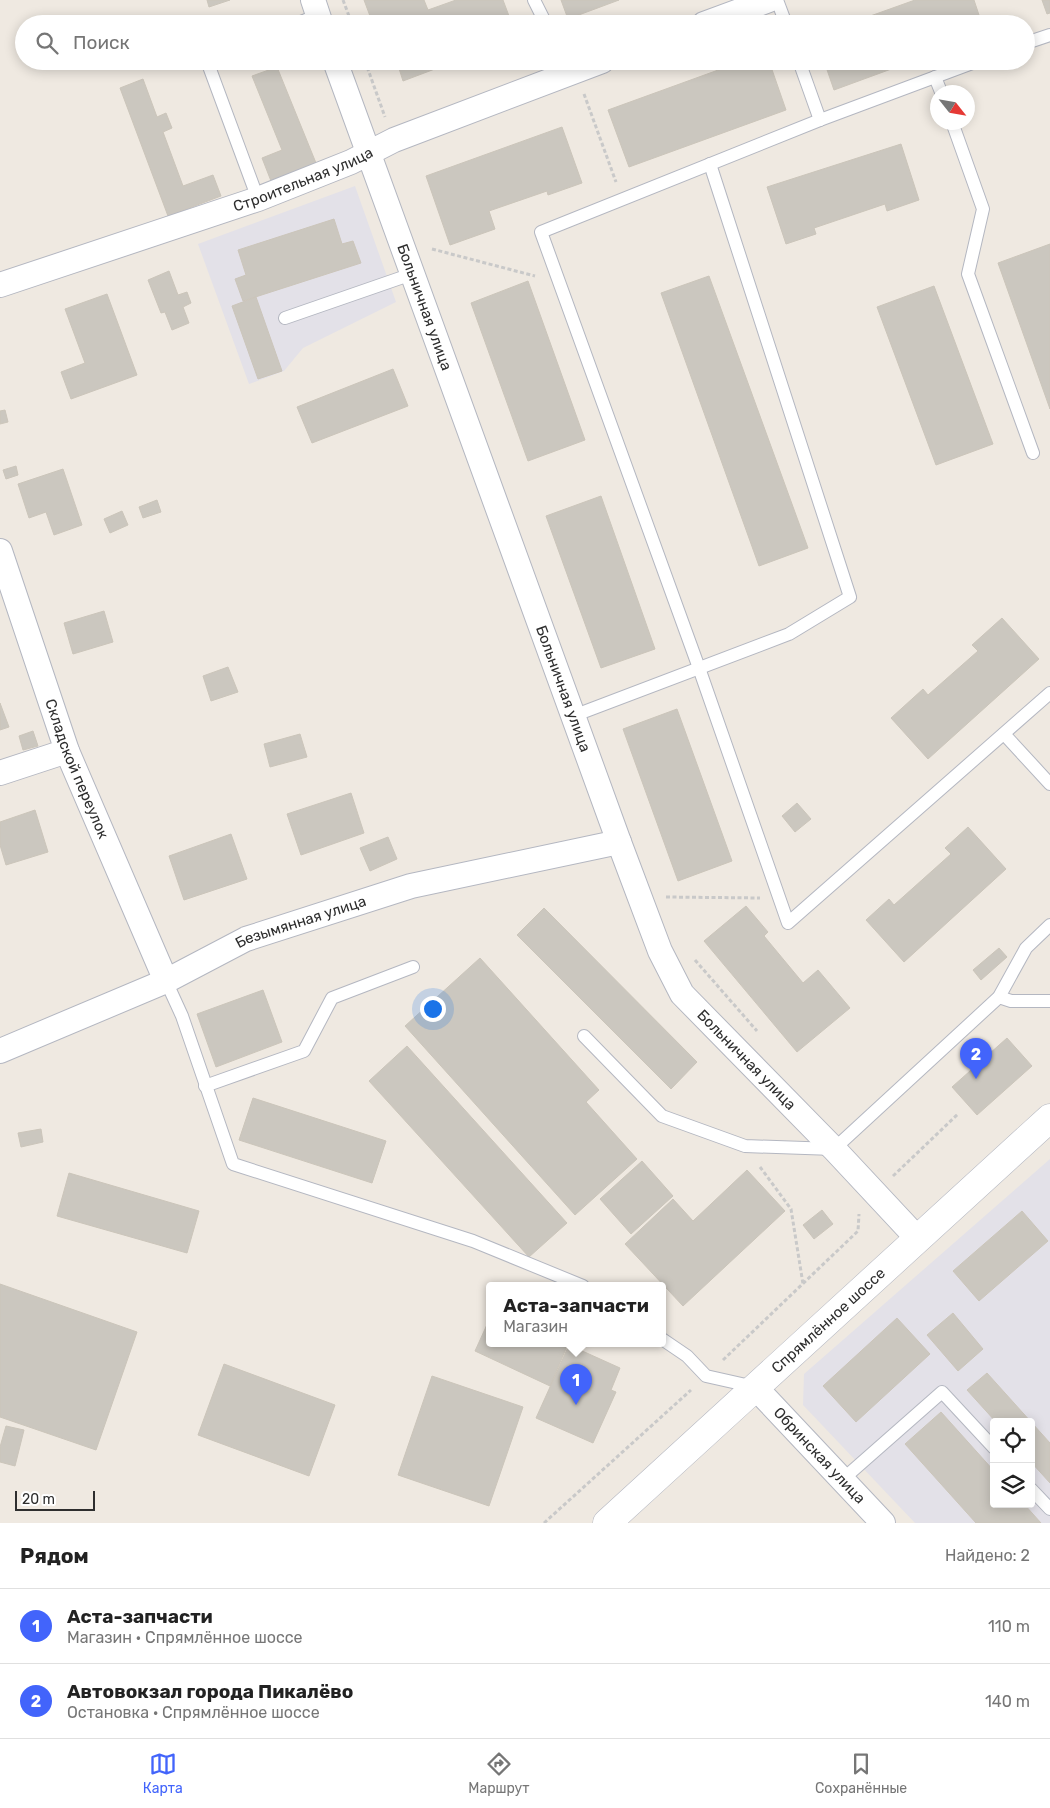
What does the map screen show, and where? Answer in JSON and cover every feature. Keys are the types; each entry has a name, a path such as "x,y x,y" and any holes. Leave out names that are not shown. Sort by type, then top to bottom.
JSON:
{"main road":[{"name":"Спрямлённое шоссе","path":"607,1523 1050,1118"}],"street":[{"path":"728,15 769,0"},
{"name":"Больничная улица","path":"338,70 660,951 682,994 834,1149 918,1239"},
{"name":"Строительная улица","path":"0,285 258,199 560,70"},
{"name":"Складской переулок","path":"0,551 66,751 166,981"},
{"path":"0,772 66,751"},
{"name":"Безымянная улица","path":"0,1051 166,981 246,938 411,886 619,842"},
{"name":"Обринская улица","path":"755,1387 883,1523"}],"lane":[{"path":"534,0 542,15"},
{"path":"777,0 783,15"},
{"path":"1035,41 1050,35"},
{"path":"210,70 258,199"},
{"path":"802,70 820,120"},
{"path":"954,70 820,120 541,232 699,668 788,923 1050,693"},
{"path":"935,77 938,85"},
{"path":"955,130 984,209 968,274 1033,453"},
{"path":"573,716 789,634 850,597 710,164"},
{"path":"285,318 412,274"},
{"path":"1004,734 1050,784"},
{"path":"584,1036 662,1116 745,1146 834,1149 999,997 1026,948 1050,925"},
{"path":"205,1086 304,1051 332,998 413,967"},
{"path":"166,981 182,1016 232,1164 473,1241 573,1282"},
{"path":"999,997 1011,1001 1050,1001"},
{"path":"666,1342 686,1356 706,1376 755,1387"},
{"path":"842,1480 942,1392 990,1444"},
{"path":"1035,1492 1050,1509"}],"path":[{"path":"343,0 349,15"},
{"path":"368,70 394,140"},
{"path":"569,70 581,84 622,199"},
{"path":"435,258 432,249 559,282"},
{"path":"662,888 668,905"},
{"path":"665,897 780,898"},
{"path":"694,958 758,1032"},
{"path":"544,1523 706,1376 858,1231 859,1206 875,1194 958,1114"},
{"path":"745,1146 791,1209 802,1284"},
{"path":"887,1168 894,1175"}],"shaded area":[{"path":"355,186 396,302 303,348 284,371 249,384 198,244"},
{"path":"1050,1159 1050,1523 915,1523 803,1405 804,1374"}],"building":[{"path":"207,0 230,0 209,7"},
{"path":"364,0 424,0 428,10 456,0 503,0 509,15 370,15"},
{"path":"561,0 619,0 579,15 567,15"},
{"path":"915,0 974,0 979,15 873,15"},
{"path":"1042,0 1050,0 1050,13 1047,14"},
{"path":"269,70 278,70 316,163 271,181 262,158 282,150 252,76"},
{"path":"400,70 432,70 403,81"},
{"path":"718,70 772,70 786,110 629,167 608,110"},
{"path":"827,70 888,70 834,90"},
{"path":"143,79 157,117 166,113 172,128 163,132 183,186 213,175 221,196 168,216 120,88"},
{"path":"562,127 582,183 548,195 547,191 489,211 495,229 450,245 426,176"},
{"path":"901,144 919,200 887,211 885,204 814,228 816,234 786,244 767,187"},
{"path":"334,219 342,244 353,241 361,263 243,301 235,279 246,275 238,250"},
{"path":"1050,244 1050,409 998,263"},
{"path":"169,271 178,295 187,292 191,303 183,307 189,323 172,330 165,312 161,313 148,280"},
{"path":"709,276 808,548 759,566 661,293"},
{"path":"528,281 585,440 528,461 471,303"},
{"path":"934,286 993,444 936,465 877,307"},
{"path":"107,294 137,375 71,399 61,372 85,363 65,309"},
{"path":"256,297 282,371 258,379 232,306"},
{"path":"393,369 408,406 312,443 297,407"},
{"path":"5,410 8,422 0,424 0,411"},
{"path":"16,466 18,475 6,479 3,470"},
{"path":"63,469 82,525 54,535 46,512 29,518 18,484"},
{"path":"601,496 655,649 601,668 546,516"},
{"path":"157,500 161,512 143,518 139,507"},
{"path":"122,511 128,525 110,533 104,519"},
{"path":"104,611 113,642 73,654 64,623"},
{"path":"1002,618 1039,659 928,759 891,718 923,689 928,695 978,651 972,645"},
{"path":"228,667 238,692 211,701 203,676"},
{"path":"0,703 9,727 0,730"},
{"path":"677,709 732,861 678,881 623,729"},
{"path":"33,731 38,746 23,750 19,736"},
{"path":"300,734 307,757 270,767 264,744"},
{"path":"351,793 364,833 301,855 287,814"},
{"path":"797,803 811,819 795,832 782,816"},
{"path":"35,810 48,852 6,865 0,845 0,822"},
{"path":"968,827 1006,869 904,962 866,920 889,899 894,905 951,854 945,848"},
{"path":"231,834 247,879 184,900 169,856"},
{"path":"388,837 397,859 370,871 360,848"},
{"path":"746,906 768,932 764,936 803,983 818,970 850,1008 797,1052 704,941"},
{"path":"544,908 697,1062 671,1089 517,935"},
{"path":"999,948 1007,957 981,980 973,970"},
{"path":"480,958 599,1090 586,1102 637,1159 575,1215 405,1026"},
{"path":"263,990 282,1042 216,1067 197,1014"},
{"path":"1007,1038 1032,1066 977,1115 952,1087"},
{"path":"407,1046 567,1223 529,1257 369,1081"},
{"path":"253,1098 386,1141 372,1183 239,1140"},
{"path":"41,1129 43,1142 21,1147 18,1133"},
{"path":"642,1161 673,1196 631,1234 600,1199"},
{"path":"747,1170 785,1211 683,1306 666,1288 666,1282 661,1282 625,1244 673,1199 693,1221"},
{"path":"69,1173 199,1211 187,1253 57,1216"},
{"path":"822,1210 833,1224 814,1239 803,1225"},
{"path":"1022,1211 1048,1241 979,1301 953,1271"},
{"path":"0,1284 137,1332 96,1450 0,1417"},
{"path":"953,1313 983,1349 958,1371 927,1335"},
{"path":"897,1318 930,1354 856,1422 823,1386"},
{"path":"486,1327 486,1347 567,1347 550,1386 475,1351"},
{"path":"568,1347 573,1347 620,1368 611,1390 616,1392 593,1443 536,1418"},
{"path":"224,1364 335,1405 309,1476 198,1435"},
{"path":"987,1373 1028,1418 992,1418 967,1390"},
{"path":"432,1376 523,1407 489,1506 398,1475"},
{"path":"941,1412 990,1467 990,1508 1028,1508 1041,1523 976,1523 905,1444"},
{"path":"6,1426 24,1430 15,1466 0,1462 0,1447"},
{"path":"1035,1426 1050,1443 1050,1483 1035,1466"}],"place":[{"name":"Автовокзал города Пикалёво","path":"976,1079"},
{"name":"Аста-запчасти","path":"576,1405"}]}
